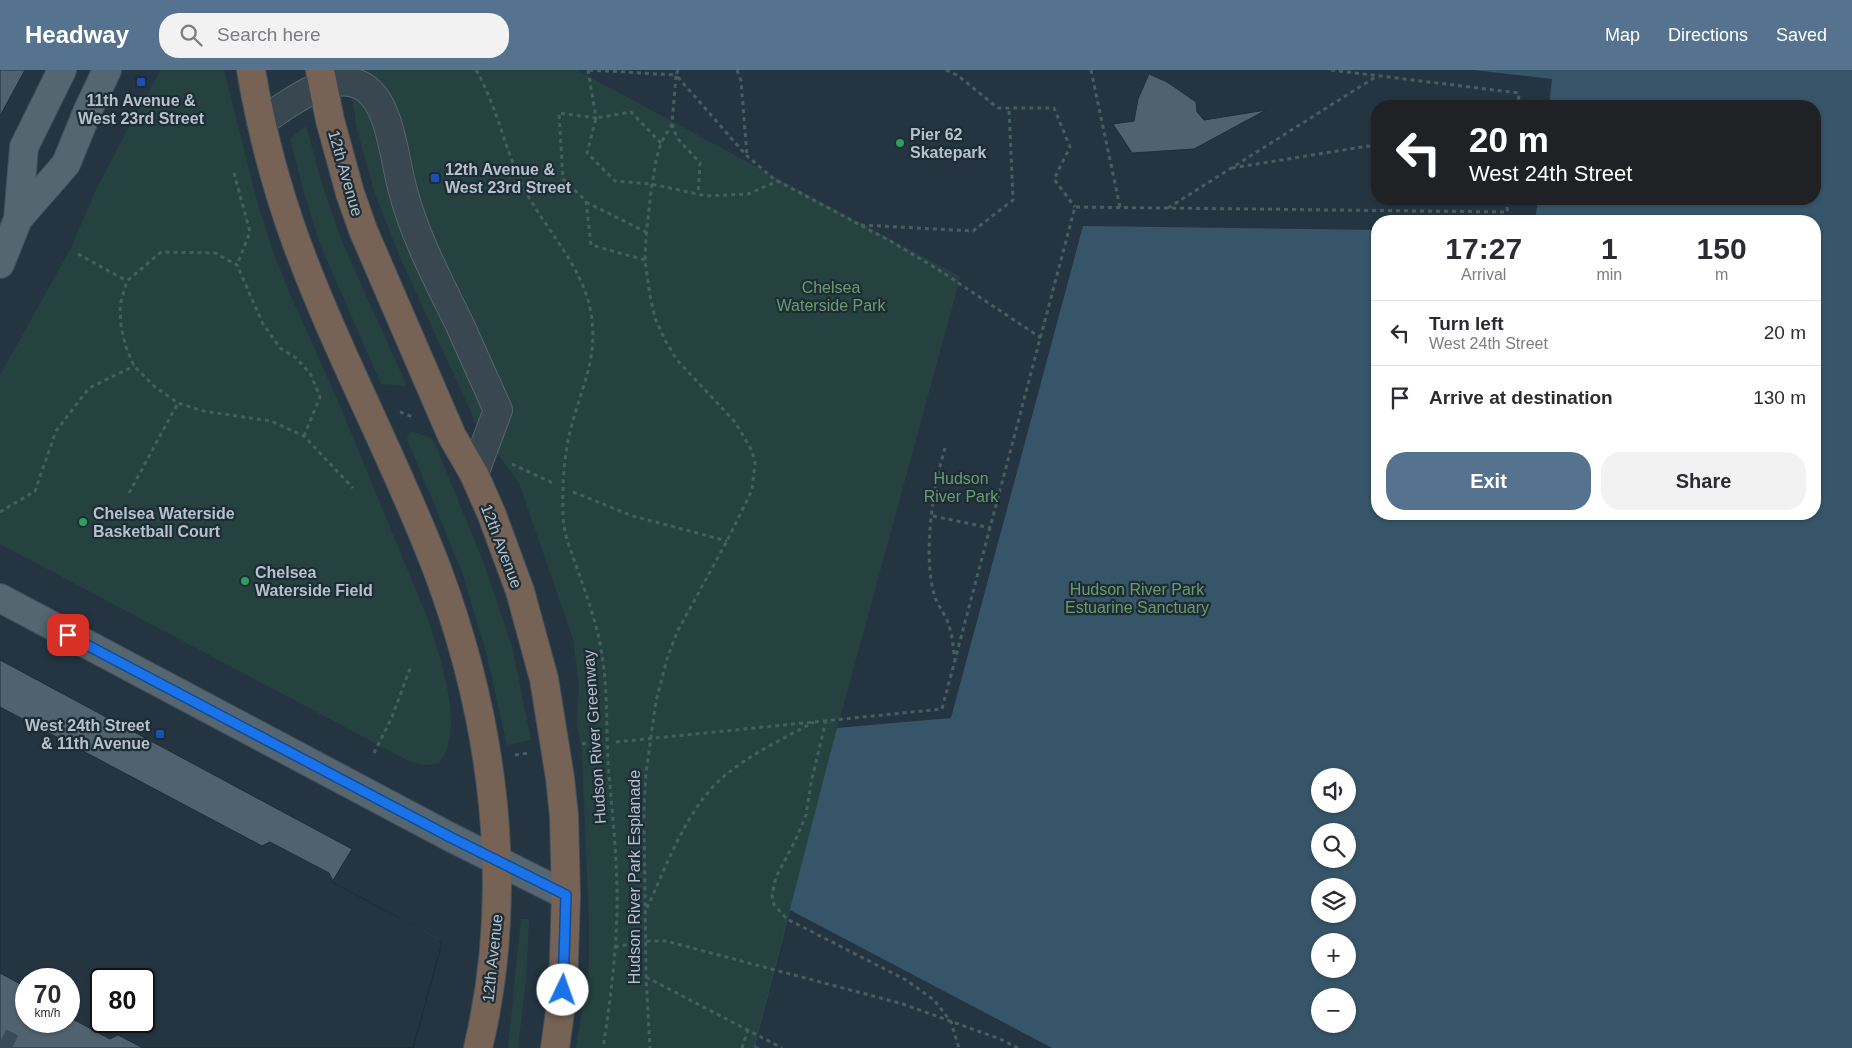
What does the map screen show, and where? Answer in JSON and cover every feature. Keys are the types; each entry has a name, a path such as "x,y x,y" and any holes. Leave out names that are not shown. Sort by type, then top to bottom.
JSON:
{"highway":[{"name":"12th Avenue","path":"251,70 261,122 275,178 297,245 344,360 424,538 454,619 469,672 487,760 496,822 498,899 494,958 485,1020 478,1048"},
{"name":"12th Avenue","path":"322,78 330,120 350,193 363,230 452,436 474,474 496,524 520,591 544,679 560,778 564,816 566,895 563,990 555,1048"}],"main road":[{"path":"0,264 24,147 62,70"},
{"path":"9,214 66,164 107,70"},
{"path":"0,598 497,862 566,895"}],"lane":[{"path":"261,122 311,90 322,78 361,85 376,96 386,119 405,199 420,239 498,410 474,474"}],"path":[{"name":"Hudson River Greenway","path":"476,70 492,101 508,150 524,188 536,211 580,280 589,304 593,327 592,359 571,427 565,457 563,515 570,547 597,630 604,666 617,890 610,1008 603,1048"},
{"path":"778,181 748,194 706,196 652,184 615,180 587,153 596,118 589,70 676,75 747,156 778,181 892,242 939,270 1041,338"},
{"name":"Hudson River Park Esplanade","path":"650,1048 645,941 644,811 646,773 656,701 672,643 752,490 755,463 752,451 735,422 677,360 655,318 650,296 645,260 646,232 652,184 661,143 672,124 678,70"},
{"path":"737,70 741,82 747,156"},
{"path":"946,70 957,75 998,108 1054,108 1070,147 1054,179 1075,207"},
{"path":"1091,70 1120,207"},
{"path":"1331,70 1519,93 1518,100"},
{"path":"1168,208 1377,76"},
{"path":"860,225 973,231 1013,200 1009,108"},
{"path":"646,232 586,202 563,179 559,113 596,118 631,112 661,143"},
{"path":"672,124 677,138 700,163 698,194"},
{"path":"1229,169 1371,147"},
{"path":"234,173 250,232 237,264"},
{"path":"586,202 591,245 645,260"},
{"path":"1075,207 1507,212 1508,205"},
{"path":"616,742 942,709 1075,207"},
{"path":"304,436 320,397 310,373 296,358 280,348 263,324 237,264 214,253 161,252 127,281 120,304 121,327 126,347 134,366 155,387 178,403 203,411 271,421 304,436 353,488"},
{"path":"78,254 127,281"},
{"path":"0,512 35,491 56,432 89,388 134,366"},
{"path":"129,493 178,403"},
{"path":"394,409 419,420"},
{"path":"945,448 939,467 932,516 930,568 935,597 950,628 955,663"},
{"path":"512,464 555,484"},
{"path":"573,492 633,516 727,541"},
{"path":"932,516 991,528"},
{"path":"374,753 392,717 411,666"},
{"path":"826,720 811,783 806,815 776,878 772,895 774,906 787,919 906,980 934,1000 951,1022 959,1048"},
{"path":"646,911 676,844 702,799 722,778 743,762 815,721"},
{"path":"579,744 596,740"},
{"path":"510,756 534,752"},
{"path":"615,947 645,941 666,941 903,1004 1000,1039 1018,1048"},
{"path":"646,977 782,1048"},
{"path":"742,1048 748,1030"}],"green space":[{"path":"161,70 224,70 257,201 271,246 290,294 338,401 429,622 444,674 451,713 447,749 439,763 430,765 407,760 0,544 0,375 71,248 95,192"},
{"name":"Hudson River Park","path":"345,70 1569,70 1410,100 1371,100 1371,205 1378,205 1378,215 1371,215 1371,520 1379,520 1452,1048 576,1048 589,969 589,919 582,752 577,723 579,684 573,639 519,483 477,425 402,262 375,194 356,126 354,107"},
{"path":"306,126 323,187 342,242 407,386 381,384 320,244 304,193 290,138"},
{"path":"411,431 433,439 484,564 512,646 531,740 507,745 486,652 462,572 407,439"},
{"path":"521,919 529,919 526,978 518,1048 508,1048"}],"water":[{"name":"Hudson River Park","path":"576,70 1852,70 1852,1048 754,1048 833,743 960,277"}],"pier":[{"path":"576,70 1474,70 1552,79 1550,100 1371,100 1371,205 1537,205 1536,215 1371,215 1371,230 1083,226 951,718 837,728 960,277"},
{"path":"790,910 1052,1048 760,1048 755,1045"}],"building":[{"path":"0,70 25,70 0,116"},
{"path":"1149,74 1167,82 1196,102 1197,112 1204,120 1266,110 1194,149 1132,153 1113,124 1134,121 1138,99"},
{"path":"0,660 352,849 332,882 441,941 441,947 413,1048 0,1048"},
{"path":"0,707 262,846 270,842 329,873 332,882 440,939 441,947 413,1048 143,1048 118,1035 110,1039 99,1033 155,1033 155,968 90,968 90,1028 80,1023 80,968 15,968 15,981 0,973"}],"tunnel":[{"path":"0,1042 12,1048"}],"place":[{"name":"11th Avenue & West 23rd Street","path":"141,82"},
{"name":"Pier 62 Skatepark","path":"900,143"},
{"name":"12th Avenue & West 23rd Street","path":"435,178"},
{"name":"Chelsea Waterside Basketball Court","path":"83,522"},
{"name":"Chelsea Waterside Field","path":"245,581"},
{"name":"West 24th Street & 11th Avenue","path":"160,734"}],"route":[{"path":"68,635 497,862 566,895 566,943 563,990"}],"park label":[{"name":"Chelsea Waterside Park","path":"831,296"},
{"name":"Hudson River Park Estuarine Sanctuary","path":"1137,598"}]}
